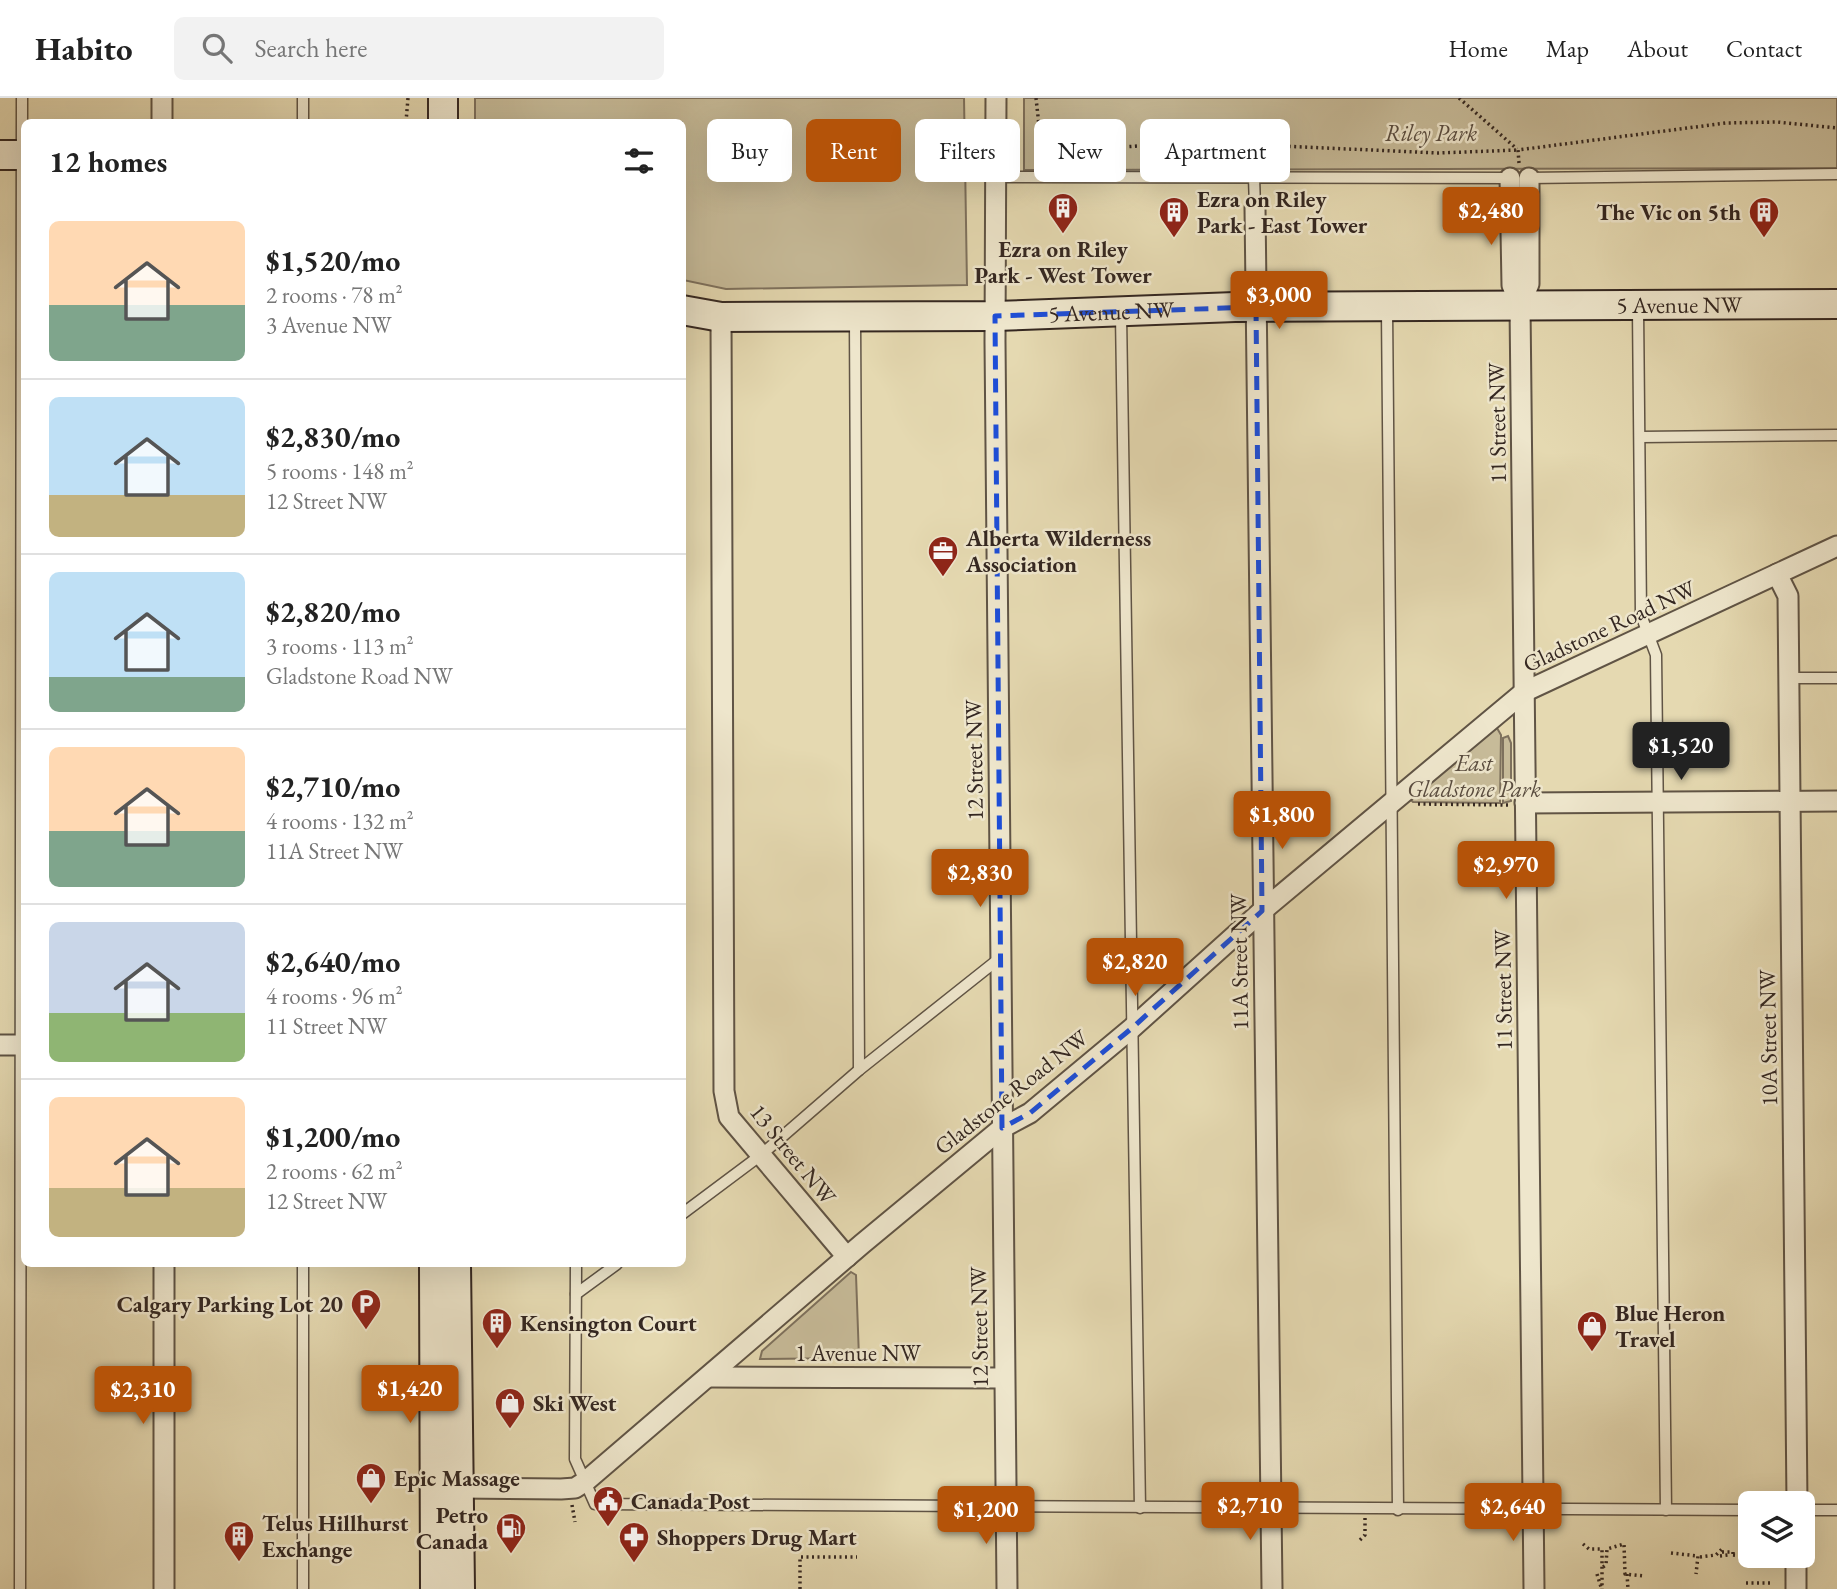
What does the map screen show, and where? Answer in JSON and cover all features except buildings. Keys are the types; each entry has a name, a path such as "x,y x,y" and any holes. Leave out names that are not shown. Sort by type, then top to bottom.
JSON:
{"street":[{"path":"162,98 162,119"},
{"name":"12 Street NW","path":"996,98 996,119"},
{"name":"11 Street NW","path":"1519,178 1511,285 1520,306 1524,692 1518,804 1534,1589"},
{"name":"12 Street NW","path":"995,182 1007,1589"},
{"name":"11A Street NW","path":"1255,208 1272,1589"},
{"name":"5 Avenue NW","path":"686,311 721,317 995,316 1256,307 1837,304"},
{"name":"13 Street NW","path":"721,317 724,1091 729,1117 847,1257"},
{"name":"Gladstone Road NW","path":"460,1488 561,1489 575,1488 586,1481 1002,1128 1030,1113 1132,1028 1262,911 1400,802 1524,692 1837,545"},
{"name":"10A Street NW","path":"1777,575 1788,596 1790,678 1797,1491"},
{"path":"1518,804 1837,801"},
{"path":"0,1045 21,1045"},
{"path":"163,1589 164,1267"},
{"path":"433,1267 435,1589"},
{"path":"456,1267 460,1589"},
{"name":"1 Avenue NW","path":"711,1377 1004,1378"},
{"path":"1796,1568 1796,1589"}],"lane":[{"path":"21,614 20,182 16,155 22,98"},
{"path":"303,98 303,119"},
{"path":"1290,177 1519,178 1837,174"},
{"path":"1020,177 1140,177"},
{"path":"1254,182 1255,208"},
{"path":"1638,305 1642,615 1656,655 1666,1510"},
{"path":"1387,306 1400,802 1398,1510"},
{"path":"1121,310 1140,1508"},
{"path":"855,316 859,1070"},
{"path":"1641,437 1837,435"},
{"path":"1790,678 1837,678"},
{"path":"686,1211 761,1154 859,1070 1000,958"},
{"path":"20,1589 21,1267"},
{"path":"303,1267 303,1589"},
{"path":"576,1267 575,1459 595,1504 1738,1510"},
{"path":"576,1294 613,1267"},
{"path":"1815,1510 1837,1510"}],"path":[{"path":"406,119 408,98"},
{"path":"1036,98 1042,153 1191,142 1438,153 1518,150 1726,123 1777,122 1837,128"},
{"path":"1459,98 1518,150 1519,178"},
{"path":"1400,802 1518,804"},
{"path":"572,1505 575,1522"},
{"path":"1360,1539 1366,1535 1366,1528"},
{"path":"1583,1544 1589,1549 1602,1549 1602,1589"},
{"path":"1603,1567 1606,1565 1607,1549 1624,1544 1628,1589"},
{"path":"1671,1553 1698,1556 1696,1574"},
{"path":"1701,1556 1721,1553 1738,1556"},
{"path":"800,1589 800,1557 857,1557"},
{"path":"1597,1574 1602,1589"},
{"path":"1627,1574 1644,1576"},
{"path":"1745,1583 1771,1583"}],"highlighted area":[{"path":"1256,307 1262,911 1132,1028 1030,1113 1002,1128 995,316"}],"green space":[{"path":"475,98 964,98 964,119 915,119 915,182 965,182 967,285 726,289 686,281 686,119 475,119"},
{"name":"Riley Park","path":"1024,98 1837,98 1837,168 1290,169 1290,119 1140,119 1140,170 1126,170 1126,119 1034,119 1034,170 1024,170"},
{"name":"East Gladstone Park","path":"1493,728 1497,728 1501,735 1500,803 1413,802 1409,798"},
{"path":"1508,736 1511,743 1511,801 1503,803 1503,738"},
{"path":"851,1272 856,1275 859,1358 760,1359 762,1351"}],"place":[{"name":"Ezra on Riley Park - West Tower","path":"1063,235"},
{"name":"Ezra on Riley Park - East Tower","path":"1174,239"},
{"name":"The Vic on 5th","path":"1764,239"},
{"name":"Alberta Wilderness Association","path":"943,578"},
{"name":"Calgary Parking Lot 20","path":"366,1331"},
{"name":"Kensington Court","path":"497,1350"},
{"name":"Blue Heron Travel","path":"1592,1353"},
{"name":"Ski West","path":"510,1430"},
{"name":"Epic Massage","path":"371,1505"},
{"name":"Canada Post","path":"608,1528"},
{"name":"Petro Canada","path":"511,1555"},
{"name":"Telus Hillhurst Exchange","path":"239,1563"},
{"name":"Shoppers Drug Mart","path":"634,1564"}]}
